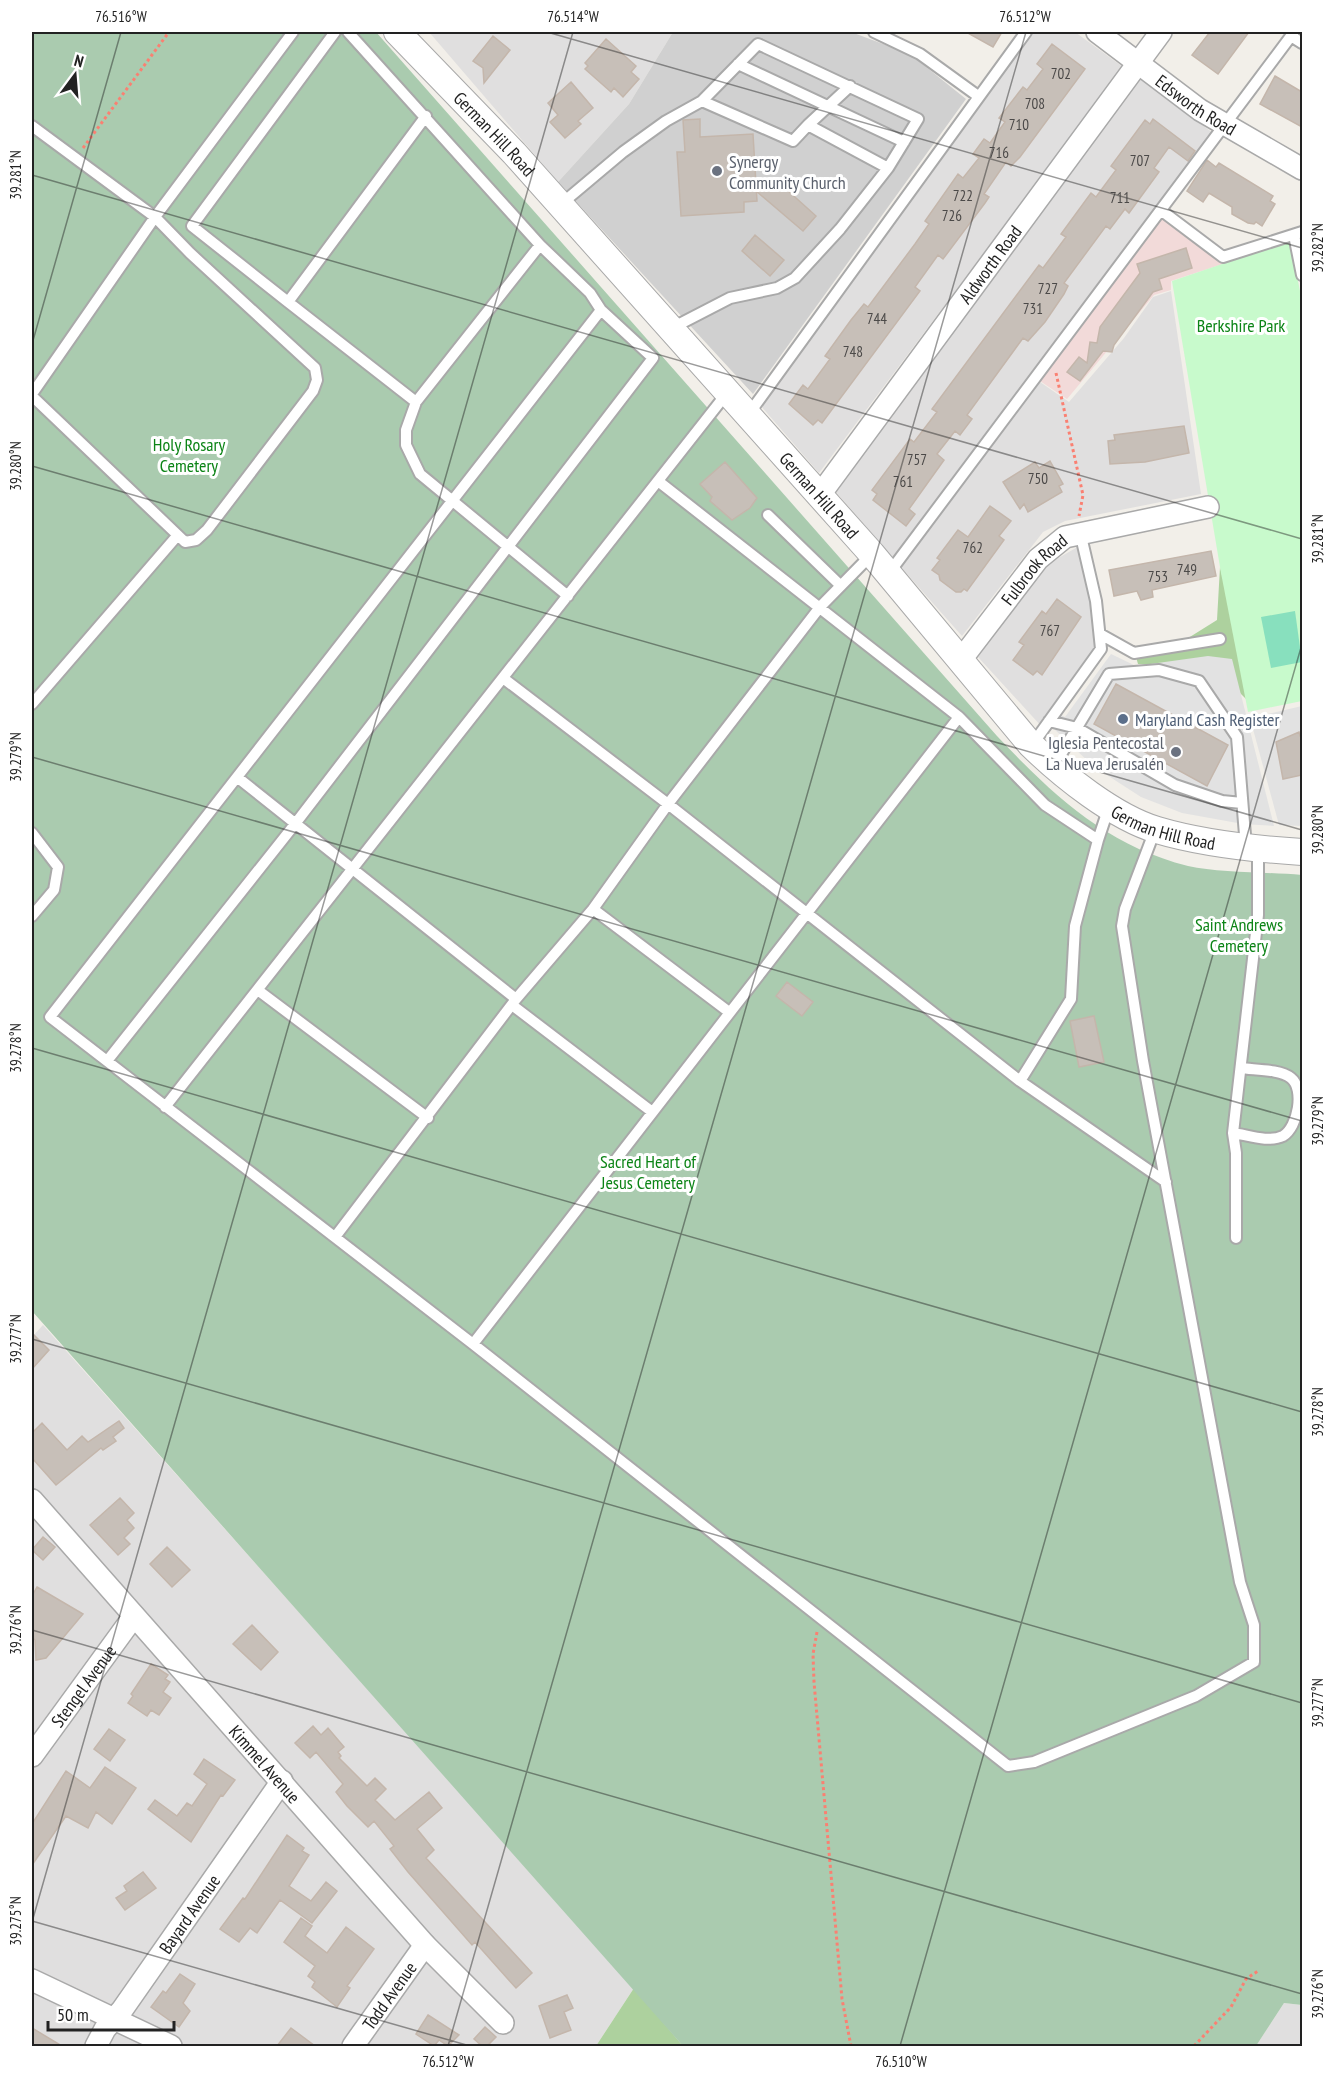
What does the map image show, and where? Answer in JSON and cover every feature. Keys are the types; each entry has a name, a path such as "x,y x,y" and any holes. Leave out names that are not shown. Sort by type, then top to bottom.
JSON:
{"street":[{"name":"German Hill Road","path":"397,32 560,205 889,573 1031,746 1053,766 1109,806 1155,830 1252,848 1302,852"},
{"name":"Edsworth Road","path":"1097,32 1200,110 1302,169"},
{"name":"Aldworth Road","path":"819,496 1161,32"},
{"name":"Fulbrook Road","path":"960,661 1038,559 1065,537 1080,532 1208,507"},
{"name":"Kimmel Avenue","path":"32,1500 425,1945 503,2023"},
{"name":"Stengel Avenue","path":"32,1756 134,1616"},
{"name":"Bayard Avenue","path":"96,2046 112,2019 129,2000 282,1782"},
{"name":"Todd Avenue","path":"352,2046 425,1945"},
{"path":"32,1980 171,2046"}],"lane":[{"path":"32,126 155,217 190,253 315,368 317,380 313,392 207,530 196,540 185,542 177,536 32,395 155,217 294,32"},
{"path":"335,32 192,226 416,402"},
{"path":"107,1061 295,824 653,358 601,310 590,293 540,245 348,32"},
{"path":"874,32 920,54 978,96"},
{"path":"748,416 1026,32"},
{"path":"889,573 1162,211 1223,124 1292,34 1302,43"},
{"path":"560,205 622,152 666,121 702,101 758,44 918,119 888,168 840,229 795,278 777,288 730,298 670,329"},
{"path":"738,64 904,142"},
{"path":"702,101 794,141 850,86"},
{"path":"288,302 426,116"},
{"path":"808,125 888,168"},
{"path":"1162,211 1223,257 1298,234 1302,275"},
{"path":"540,245 416,402 406,430 406,445 420,474 568,596"},
{"path":"601,310 50,1017 335,1236 1008,1766 1034,1762 1196,1696 1254,1662 1254,1625 1240,1581 1143,1061 1122,926 1125,909 1155,830"},
{"path":"165,1107 259,991 727,393"},
{"path":"658,481 959,717 1045,805 1098,840"},
{"path":"768,515 840,585"},
{"path":"1031,746 1101,649 1096,601 1080,532"},
{"path":"32,704 177,536"},
{"path":"335,1236 428,1118 514,1002 593,909 668,804 820,607 872,554"},
{"path":"1100,634 1134,653 1220,639"},
{"path":"1053,766 1109,674 1159,670 1199,681 1237,737 1242,803 1252,848 1258,915 1233,1133 1236,1153 1236,1238"},
{"path":"503,678 668,804 1020,1081 1166,1182"},
{"path":"473,1344 729,1012 808,915 959,717"},
{"path":"1050,721 1077,728 1175,785 1221,801 1242,803"},
{"path":"237,777 651,1112"},
{"path":"1020,1081 1071,999 1075,926 1109,806"},
{"path":"32,833 58,867 54,890 32,916"},
{"path":"593,909 729,1012"},
{"path":"259,991 428,1118"},
{"path":"1233,1133 1270,1140 1285,1135 1295,1120 1298,1099 1296,1083 1288,1076 1241,1068"}],"path":[{"path":"76,157 169,32"},
{"path":"1049,361 1057,376 1083,495 1079,512 1080,532"},
{"path":"824,1620 817,1632 813,1654 814,1682 842,1999 851,2046"},
{"path":"1194,2046 1231,2007 1246,1979 1258,1971"}],"shaded area":[{"path":"429,32 673,32 629,104 558,182"},
{"path":"673,32 851,32 910,54 966,99 753,394 558,182 629,104"},
{"path":"1030,32 1075,32 1123,67 819,473 761,406"},
{"path":"1139,78 1213,133 896,561 835,491"},
{"path":"1162,217 1229,262 1171,281 1171,290 1154,295 1067,399 1040,381"},
{"path":"1171,291 1201,494 1065,521 1043,532 962,636 899,565 1040,382 1069,402 1124,338 1153,297"},
{"path":"1081,545 1098,646 1042,727 978,657 1041,568"},
{"path":"1111,654 1136,666 1208,656 1232,659 1274,826 1243,824 1182,813 1141,797 1093,766 1052,727 1061,715 1065,717"},
{"path":"1302,706 1302,826 1279,825 1250,718"},
{"path":"43,1325 634,1988 596,2046 32,2046 32,1337"},
{"path":"1284,2003 1302,2005 1302,2046 1256,2046"}],"green space":[{"name":"Sacred Heart of Jesus Cemetery","path":"32,32 376,32 997,736 1060,798 1106,831 1158,857 1200,868 1302,875 1302,2005 1284,2003 1256,2046 683,2046 32,1311"},
{"name":"Berkshire Park","path":"1290,241 1302,301 1302,701 1248,712 1221,573 1172,281"},
{"path":"1220,567 1254,707 1215,668 1138,664 1134,650 1185,640 1217,620"},
{"path":"1295,611 1302,662 1271,668 1261,617"},
{"path":"634,1988 683,2046 596,2046"}],"building":[{"path":"966,32 1002,32 993,47"},
{"path":"1210,32 1249,32 1218,74 1192,55"},
{"path":"493,36 510,50 484,83 483,68 473,61"},
{"path":"606,39 636,66 631,72 639,79 623,97 614,88 611,92 585,69 588,66 585,63"},
{"path":"1052,44 1085,69 1020,157 1011,166 1006,162 984,194 989,197 985,203 943,259 938,255 915,287 920,291 822,423 818,420 813,425 789,404 803,385 808,389 830,359 825,356 851,320 864,304 868,307 915,244 929,224 925,221 958,174 963,178 979,158 973,154 984,139 990,143 1005,122 999,118 1023,87 1027,90 1043,69 1037,64"},
{"path":"1275,76 1302,92 1302,127 1260,104"},
{"path":"571,82 593,108 578,121 581,124 565,138 550,122 558,115 548,103"},
{"name":"Synergy Community Church","path":"700,119 700,137 753,134 757,201 744,202 744,212 681,216 677,152 685,152 683,120"},
{"path":"1153,119 1195,151 1188,161 1169,147 1154,168 1159,172 1129,213 1125,209 1110,229 1106,226 1064,283 1068,286 1045,322 1028,341 1023,338 967,415 972,419 960,435 955,431 937,454 944,460 909,509 915,514 906,526 873,500 877,494 872,490 910,439 914,442 937,412 932,409 1039,265 1043,268 1066,237 1061,234 1091,193 1096,197 1116,170 1111,166 1145,120 1150,124"},
{"path":"1207,160 1216,167 1219,163 1273,196 1270,201 1275,204 1262,226 1256,222 1248,223 1232,214 1232,207 1209,193 1203,202 1187,191"},
{"path":"786,189 816,216 803,231 756,191"},
{"path":"755,235 784,260 770,276 742,251"},
{"path":"1186,248 1192,268 1159,279 1162,289 1153,292 1114,345 1112,352 1103,351 1080,381 1067,372 1079,357 1087,363 1090,342 1097,343 1100,327 1140,273 1137,264"},
{"path":"1184,426 1189,453 1145,462 1110,464 1108,441 1115,440 1114,435"},
{"path":"1050,461 1063,484 1059,486 1062,492 1028,512 1024,504 1020,509 1003,482 1035,462 1039,468"},
{"path":"725,462 757,498 750,508 732,520 710,501 712,497 700,484"},
{"path":"990,506 1011,521 999,536 1004,540 967,591 964,589 956,592 940,580 939,575 932,570 940,560 937,558 958,530 968,537"},
{"path":"1211,551 1216,576 1152,590 1153,597 1141,600 1137,591 1114,596 1109,570"},
{"path":"1057,599 1081,617 1042,675 1037,671 1033,675 1013,660 1024,645 1019,642 1042,611 1046,614"},
{"path":"1116,684 1228,745 1207,786 1094,724"},
{"path":"1299,732 1302,736 1302,775 1283,779 1276,742"},
{"path":"787,982 813,1002 802,1016 776,996"},
{"path":"1094,1016 1104,1062 1079,1067 1070,1021"},
{"path":"32,1333 49,1350 32,1369"},
{"path":"119,1421 124,1428 113,1437 116,1441 103,1450 101,1448 56,1485 32,1458 32,1433 42,1423 67,1450 82,1436 88,1442"},
{"path":"120,1498 134,1513 127,1520 134,1528 124,1538 130,1544 118,1555 90,1525"},
{"path":"43,1537 55,1547 43,1560 32,1550"},
{"path":"167,1547 190,1570 172,1587 150,1564"},
{"path":"37,1587 83,1614 46,1658 36,1660 35,1640 32,1637 32,1596"},
{"path":"252,1625 278,1652 261,1670 233,1644"},
{"path":"151,1664 168,1675 165,1679 170,1682 163,1692 171,1698 159,1715 151,1710 147,1716 128,1703 133,1696 131,1694"},
{"path":"313,1726 321,1735 328,1728 344,1747 338,1752 341,1756 339,1758 367,1786 375,1778 386,1789 375,1800 395,1820 429,1792 442,1808 417,1829 434,1850 426,1858 532,1973 516,1988 475,1942 472,1945 408,1872 390,1849 394,1846 374,1821 368,1827 347,1806 336,1792 343,1784 316,1752 310,1758 295,1743"},
{"path":"109,1729 125,1740 110,1761 94,1749"},
{"path":"204,1759 235,1780 223,1796 221,1795 191,1842 148,1809 155,1800 177,1816 187,1803 192,1806 207,1784 194,1774"},
{"path":"105,1767 136,1788 112,1824 96,1812 88,1828 66,1816 32,1865 32,1824 66,1771 90,1788"},
{"path":"287,1835 304,1848 302,1851 309,1855 289,1886 311,1901 326,1882 337,1891 312,1923 280,1900 257,1933 250,1928 239,1942 220,1929 243,1898 245,1899"},
{"path":"143,1872 156,1888 125,1910 116,1898 127,1891 124,1886"},
{"path":"301,1918 312,1926 305,1936 327,1953 346,1927 374,1949 347,1986 350,1988 337,2007 312,1987 315,1982 308,1976 315,1966 284,1942"},
{"path":"180,1974 195,1984 183,2003 190,2011 179,2027 151,2007 163,1991 166,1993"},
{"path":"567,1995 573,2008 564,2012 571,2030 550,2038 539,2006"},
{"path":"428,2015 459,2035 448,2046 439,2040 434,2046 416,2034"},
{"path":"485,2027 496,2037 487,2046 482,2046 474,2039"},
{"path":"32,2028 62,2046 32,2046"},
{"path":"291,2028 315,2046 277,2046"}],"place":[{"name":"Synergy Community Church","path":"717,171"},
{"name":"Maryland Cash Register","path":"1123,719"},
{"name":"Iglesia Pentecostal La Nueva Jerusalén","path":"1176,752"}],"park label":[{"name":"Holy Rosary Cemetery","path":"189,454"},
{"name":"Saint Andrews Cemetery","path":"1239,934"}]}
